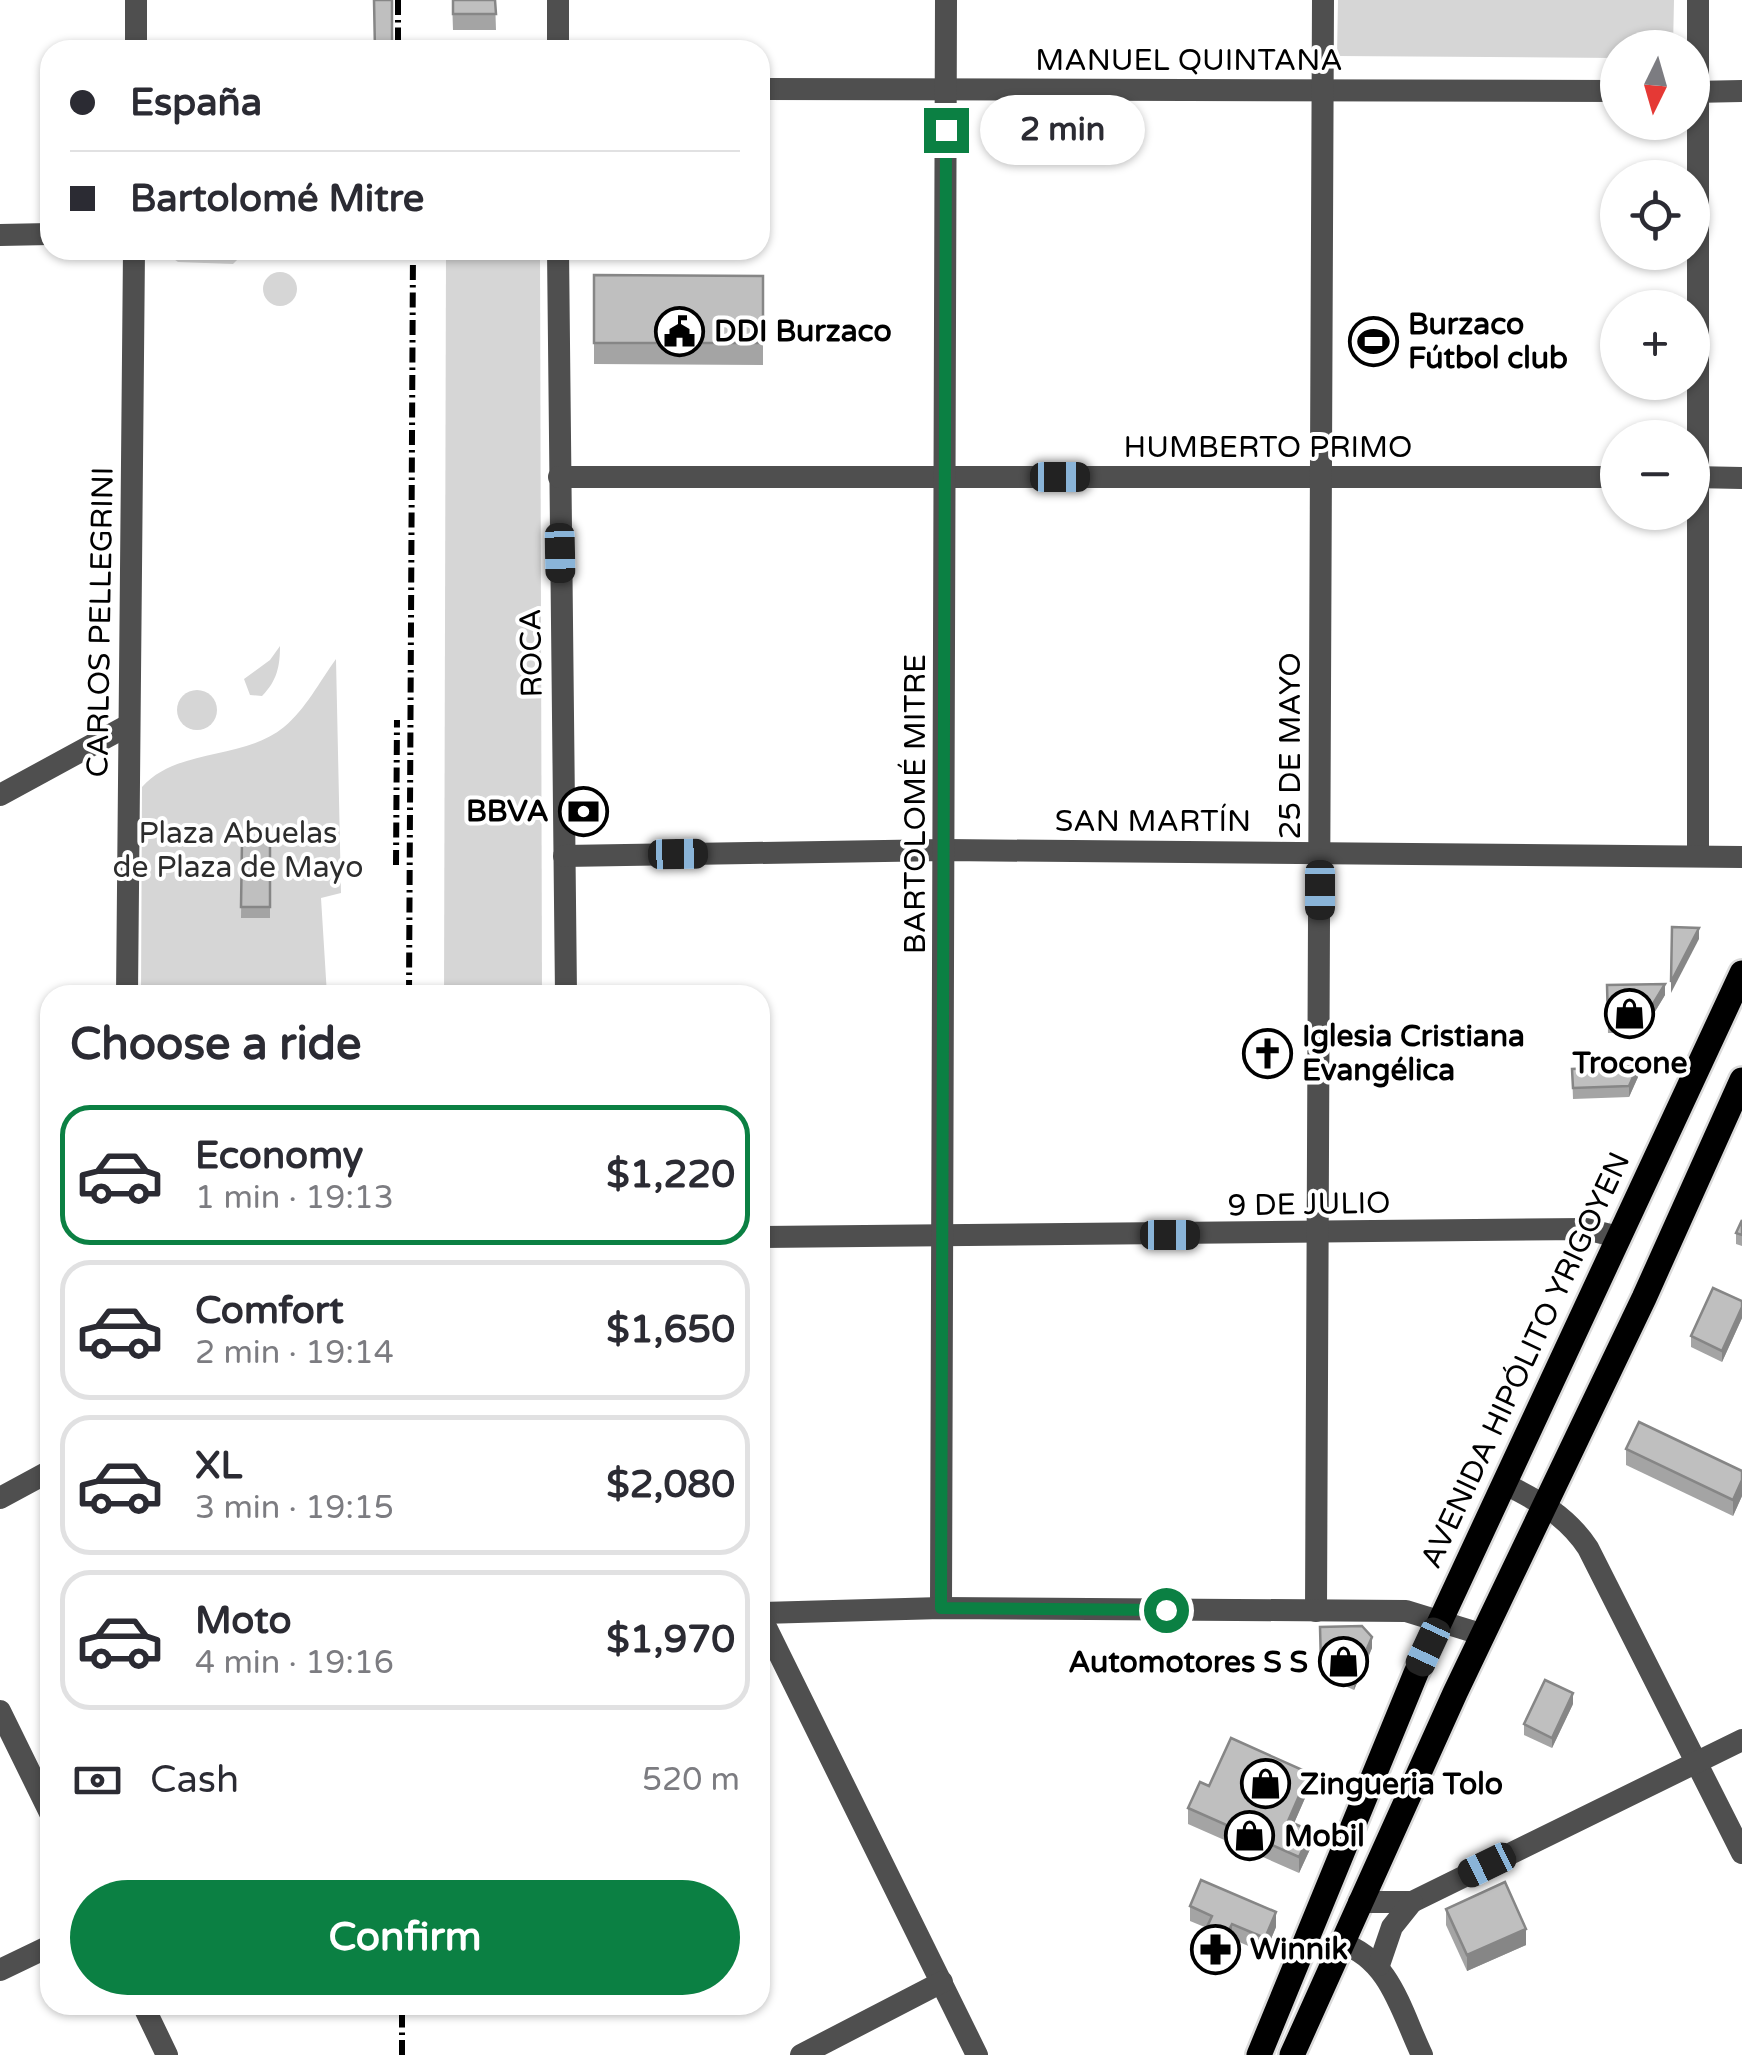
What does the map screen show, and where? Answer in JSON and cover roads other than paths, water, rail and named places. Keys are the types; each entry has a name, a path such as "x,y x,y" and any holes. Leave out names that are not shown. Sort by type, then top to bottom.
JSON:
{"main road":[{"name":"AVENIDA HIPÓLITO YRIGOYEN","path":"1259,2055 1440,1620 1742,973"},
{"path":"1292,2055 1484,1635 1734,1111 1742,1080"}],"street":[{"path":"136,0 136,40"},
{"path":"558,0 558,40"},
{"name":"BARTOLOMÉ MITRE","path":"941,1608 946,0"},
{"name":"25 DE MAYO","path":"1316,1612 1321,1234 1323,0"},
{"path":"1697,30 1698,0"},
{"name":"MANUEL QUINTANA","path":"770,89 1600,91"},
{"path":"1710,92 1742,91"},
{"path":"1695,140 1696,420"},
{"path":"0,234 40,234"},
{"name":"CARLOS PELLEGRINI","path":"127,985 134,260"},
{"name":"ROCA","path":"558,260 566,985"},
{"name":"HUMBERTO PRIMO","path":"559,477 1600,478"},
{"path":"1710,478 1742,478"},
{"path":"1696,530 1698,854"},
{"path":"0,795 127,726"},
{"name":"SAN MARTÍN","path":"564,856 945,850 1742,857"},
{"name":"9 DE JULIO","path":"770,1237 1321,1234 1586,1228 1618,1237"},
{"path":"0,1498 40,1476"},
{"path":"1505,1484 1546,1504 1573,1526 1588,1548 1742,1853"},
{"path":"770,1614 941,1608 1406,1611 1484,1635"},
{"path":"770,1634 978,2055"},
{"path":"0,1711 40,1793"},
{"path":"1379,1965 1392,1927 1412,1902 1742,1740"},
{"path":"1359,1902 1412,1902"},
{"path":"1340,1943 1364,1951 1379,1965 1422,2055"},
{"path":"0,1970 40,1951"},
{"path":"801,2055 942,1982"},
{"path":"148,2015 167,2055"}],"railway":[{"path":"398,0 398,40"},
{"path":"409,985 413,260"},
{"path":"396,865 397,720"},
{"path":"402,2015 402,2055"}],"place":[{"name":"DDI Burzaco","path":"679,331"},
{"name":"Burzaco Fútbol club","path":"1373,341"},
{"name":"BBVA","path":"584,811"},
{"name":"Trocone","path":"1630,1014"},
{"name":"Iglesia Cristiana Evangélica","path":"1267,1053"},
{"name":"Automotores S S","path":"1343,1662"},
{"name":"Zingueria Tolo","path":"1265,1784"},
{"name":"Mobil","path":"1249,1836"},
{"name":"Winnik","path":"1215,1949"}],"park label":[{"name":"Plaza Abuelas de Plaza de Mayo","path":"238,850"}]}
